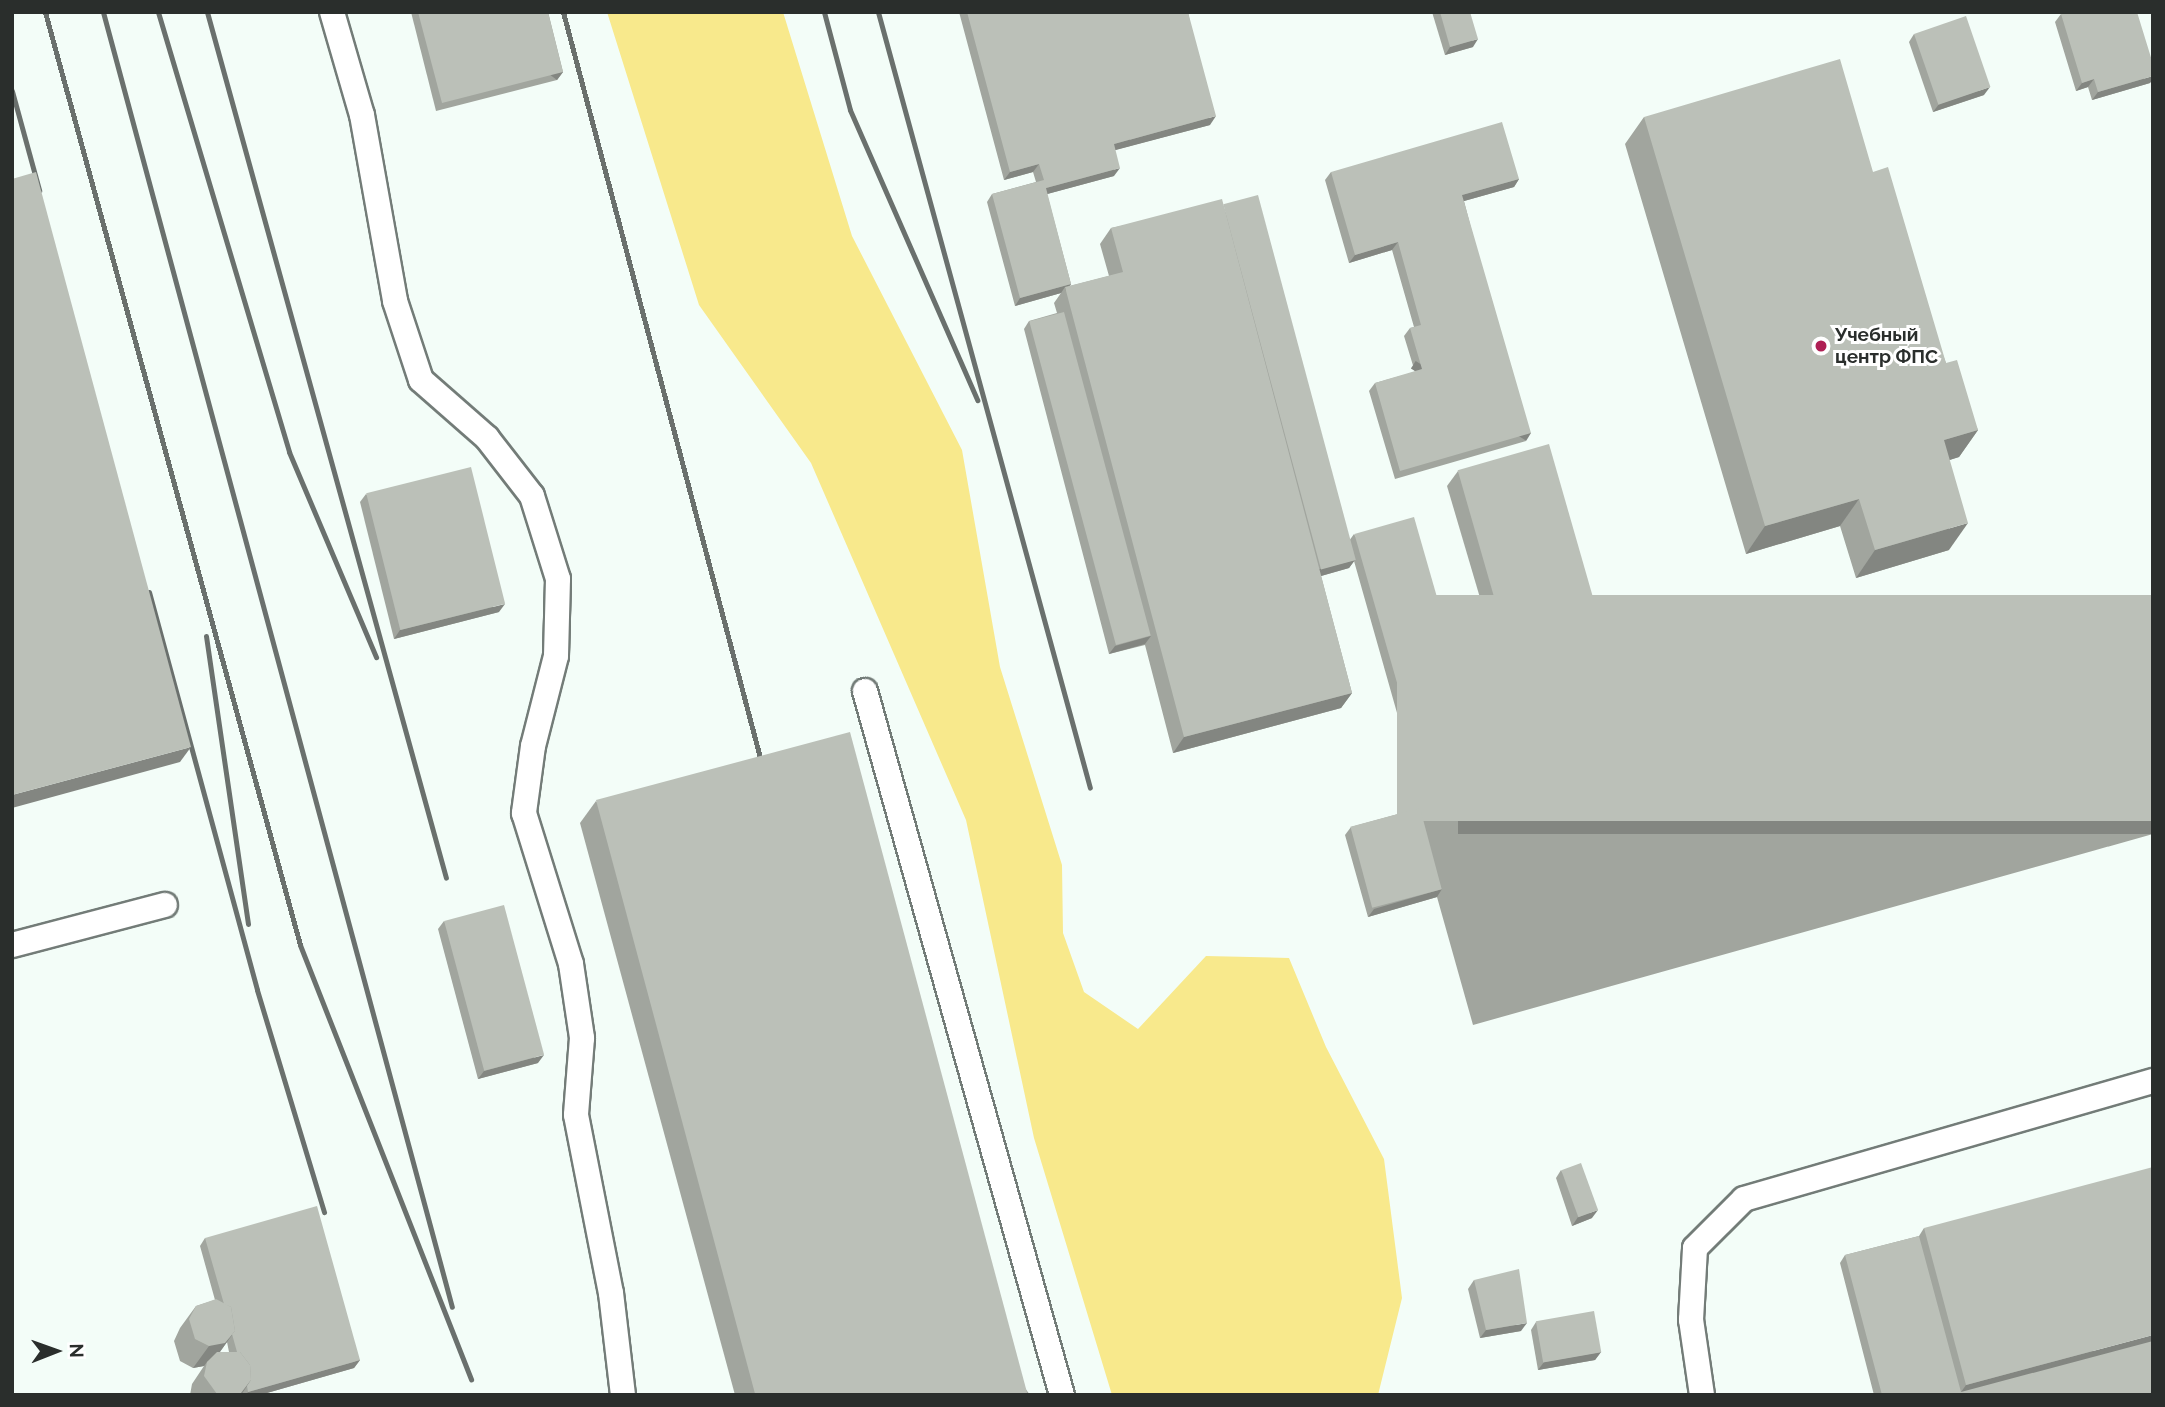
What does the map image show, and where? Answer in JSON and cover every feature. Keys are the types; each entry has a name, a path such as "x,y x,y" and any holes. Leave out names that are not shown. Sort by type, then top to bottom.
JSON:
{"lane":[{"path":"332,12 362,115 395,301 421,380 487,438 532,496 558,579 556,656 533,746 524,813 571,964 582,1038 576,1115 611,1293 623,1395"},
{"path":"865,691 1062,1395"},
{"path":"12,945 165,905"},
{"path":"1702,1395 1691,1320 1695,1248 1744,1199 2153,1081"}],"shaded area":[{"path":"607,12 783,12 852,236 962,450 1000,667 1062,865 1063,933 1084,992 1138,1029 1206,956 1289,958 1326,1047 1384,1159 1402,1298 1378,1395 1112,1395 1034,1138 966,820 811,463 699,305"}],"building":[{"path":"418,12 548,12 563,72 442,103"},
{"path":"967,12 1188,12 1216,116 1114,144 1120,168 1046,188 1071,284 1020,298 992,194 1044,180 1039,164 1010,172"},
{"path":"1440,12 1470,12 1478,39 1450,47"},
{"path":"2137,12 2153,64 2153,76 2098,92 2094,79 2082,83 2061,14"},
{"path":"1966,16 1990,87 1938,105 1914,34"},
{"path":"1840,59 1873,172 1888,167 1946,363 1957,360 1978,430 1944,440 1968,523 1875,550 1859,499 1765,526 1644,117"},
{"path":"1502,122 1519,179 1462,195 1531,433 1400,471 1375,383 1422,369 1410,328 1421,325 1398,242 1355,255 1331,172"},
{"path":"36,172 191,747 12,795 12,179"},
{"path":"1258,195 1356,560 1321,569 1223,204"},
{"path":"1222,199 1352,693 1184,737 1065,287 1123,272 1111,228"},
{"path":"1064,312 1151,636 1116,645 1029,321"},
{"path":"1549,444 1597,610 1505,636 1458,470"},
{"path":"471,467 505,604 400,630 366,493"},
{"path":"1414,517 1467,702 1407,719 1354,534"},
{"path":"1397,595 2153,595 2153,821 1397,821"},
{"path":"850,732 1028,1395 755,1395 596,800"},
{"path":"1420,808 1442,889 1372,908 1350,827"},
{"path":"504,905 544,1055 484,1071 444,921"},
{"path":"1581,1163 1598,1210 1578,1217 1561,1170"},
{"path":"2153,1167 2153,1335 1966,1385 1924,1228"},
{"path":"317,1206 360,1360 248,1392 247,1386 251,1380 250,1365 240,1352 237,1352 232,1334 235,1331 231,1307 224,1304 205,1238"},
{"path":"1919,1236 1961,1392 2153,1341 2153,1394 1882,1395 1845,1255"},
{"path":"1519,1269 1527,1323 1486,1330 1474,1280"},
{"path":"216,1299 231,1307 235,1331 225,1343 209,1346 195,1339 189,1319 196,1306"},
{"path":"1594,1311 1601,1352 1543,1363 1536,1321"},
{"path":"217,1352 240,1352 250,1365 251,1380 241,1393 217,1394 204,1376 207,1362"}],"railway":[{"path":"45,12 300,945 471,1380"},
{"path":"103,12 452,1307"},
{"path":"158,12 289,452 376,657"},
{"path":"207,12 446,878"},
{"path":"563,12 764,773"},
{"path":"824,12 850,110 977,400"},
{"path":"878,12 1090,788"},
{"path":"12,91 39,190"},
{"path":"149,592 257,990 324,1212"},
{"path":"206,636 248,924"}],"place":[{"name":"Учебный центр ФПС","path":"1821,346"}]}
